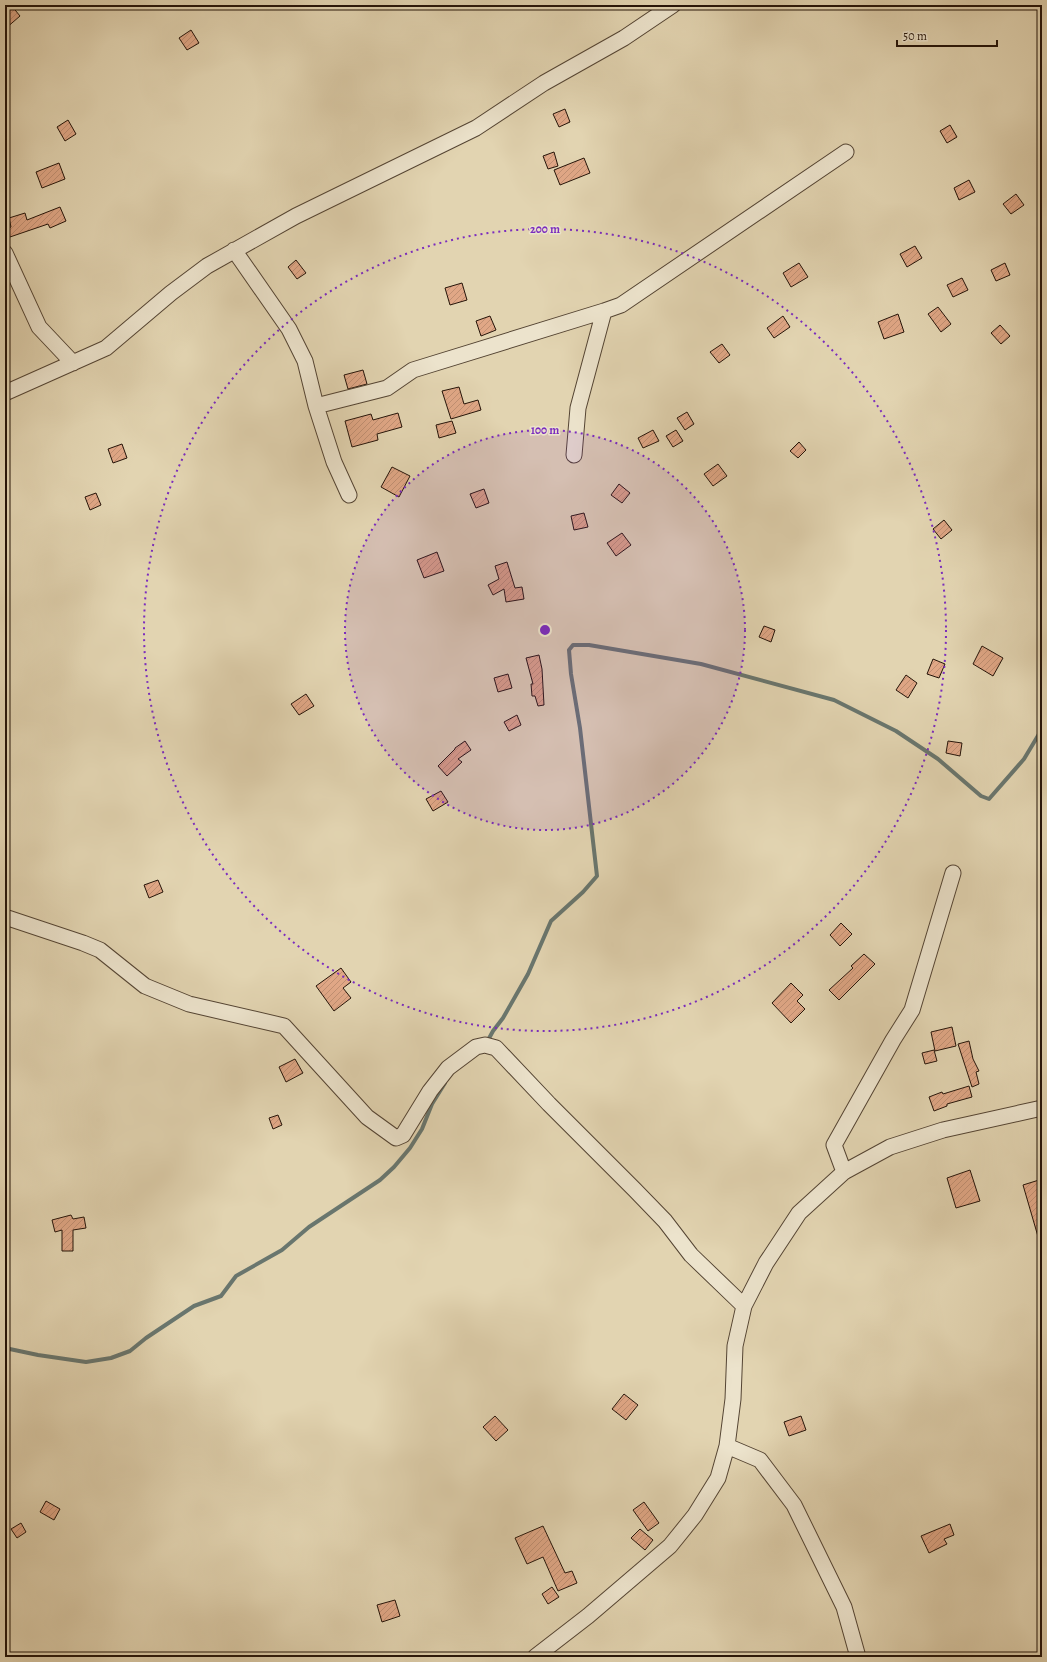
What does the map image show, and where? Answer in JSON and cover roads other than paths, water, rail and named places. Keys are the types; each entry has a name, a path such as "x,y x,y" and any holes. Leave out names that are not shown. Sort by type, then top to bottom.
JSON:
{"street":[{"path":"5,393 106,348 171,293 207,266 296,216 476,128 544,83 624,38 673,5"},
{"path":"316,406 387,388 413,370 604,312 621,305 846,152"},
{"path":"234,250 289,329 305,361 316,406 334,462 349,495"},
{"path":"5,253 39,327 73,363"},
{"path":"574,455 578,408 604,312"},
{"path":"844,1172 834,1145 893,1040 912,1010 953,873"},
{"path":"5,917 100,950 145,986 189,1004 284,1026 368,1117 396,1138 403,1135 430,1091 448,1068 476,1047 485,1045 496,1048 549,1104 665,1221 691,1255 744,1306"},
{"path":"535,1657 588,1616 670,1546 695,1515 718,1478 727,1446 733,1399 735,1346 744,1306 766,1263 799,1213 844,1172 890,1147 943,1130 1042,1108"},
{"path":"727,1446 760,1460 794,1505 844,1607 858,1657"}],"waterway":[{"path":"487,1042 503,1018 528,974 551,921 583,892 597,876 580,728 571,674 569,650 573,645 589,645 701,664 834,700 896,731 938,759 981,796 989,799 1024,759 1042,729"},
{"path":"5,1348 38,1355 86,1362 111,1358 130,1351 146,1338 194,1306 221,1296 236,1276 282,1250 309,1227 380,1180 394,1167 410,1148 422,1129 432,1104 445,1083"}]}
